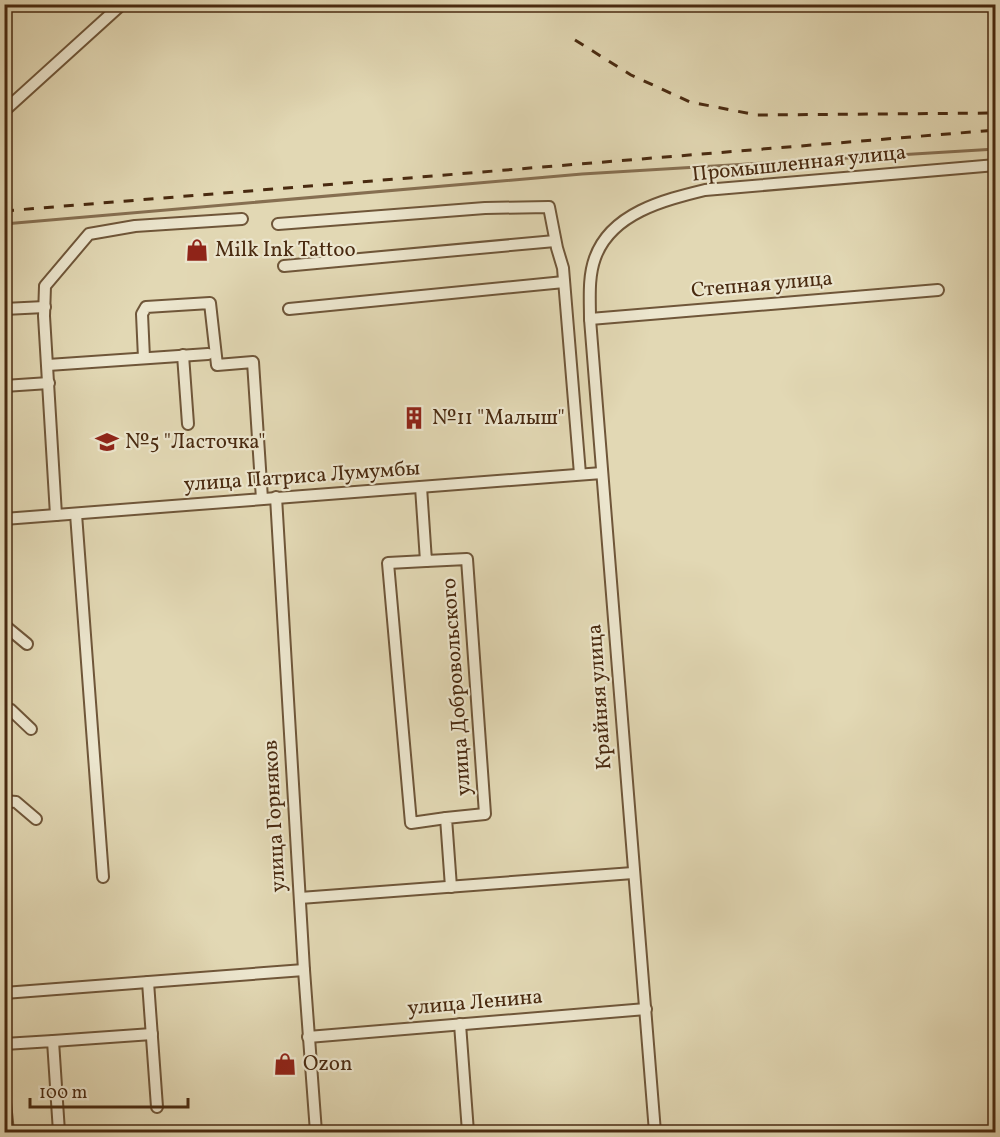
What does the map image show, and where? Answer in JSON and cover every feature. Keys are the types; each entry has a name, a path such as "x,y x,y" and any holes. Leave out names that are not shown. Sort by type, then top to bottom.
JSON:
{"street":[{"path":"4,111 122,4"},
{"name":"Промышленная улица","path":"595,258 611,232 634,213 666,199 705,190 866,178 996,165"},
{"path":"278,224 485,208 549,207 563,268 580,474"},
{"path":"56,515 45,286 90,234 135,226 242,219"},
{"path":"284,266 555,241"},
{"name":"Крайняя улица","path":"595,258 590,288 590,319 655,1132"},
{"path":"289,309 564,282"},
{"name":"Степная улица","path":"590,319 938,290"},
{"path":"144,358 142,314 146,308 210,303 217,365 253,362 262,499"},
{"path":"4,309 45,307"},
{"path":"48,365 208,354"},
{"path":"183,355 188,424"},
{"path":"4,386 49,383"},
{"name":"улица Патриса Лумумбы","path":"4,519 602,473"},
{"name":"улица Добровольского","path":"421,487 426,561"},
{"name":"улица Горняков","path":"276,498 308,1037 316,1132"},
{"path":"76,514 103,877"},
{"name":"улица Добровольского","path":"467,559 485,814 411,823 388,563 426,561 467,559"},
{"path":"4,625 27,644"},
{"path":"4,709 11,710 31,729"},
{"path":"4,801 16,802 36,819"},
{"name":"улица Добровольского","path":"446,818 452,887"},
{"path":"300,898 633,873"},
{"path":"4,993 304,970"},
{"path":"148,982 157,1107"},
{"name":"улица Ленина","path":"308,1037 646,1009"},
{"path":"460,1024 468,1132"},
{"path":"4,1044 152,1034"},
{"path":"53,1041 59,1132"},
{"path":"4,1093 8,1132"}],"waterway":[{"path":"4,224 582,174 996,149"}],"railway":[{"path":"575,40 631,75 690,102 757,115 996,113"},
{"path":"4,211 996,130"}],"place":[{"name":"Milk Ink Tattoo","path":"197,250"},
{"name":"№11 \"Малыш\"","path":"414,418"},
{"name":"№5 \"Ласточка\"","path":"107,442"},
{"name":"Ozon","path":"285,1064"}]}
